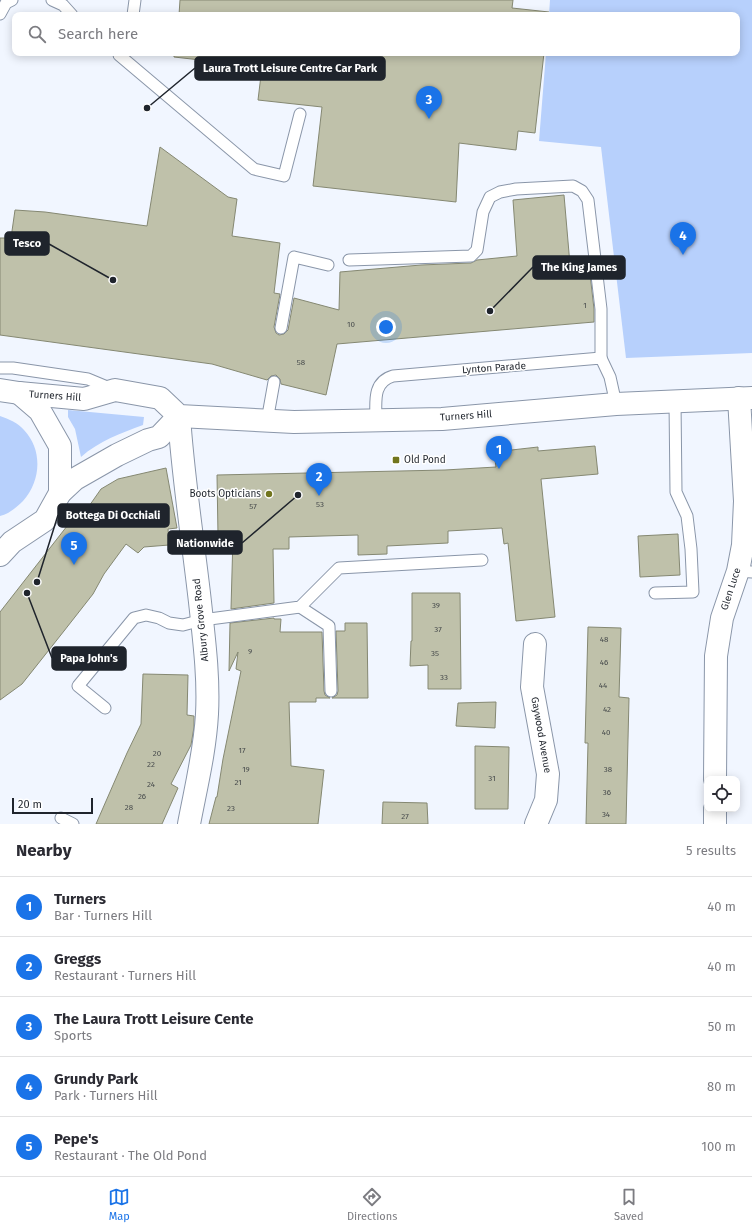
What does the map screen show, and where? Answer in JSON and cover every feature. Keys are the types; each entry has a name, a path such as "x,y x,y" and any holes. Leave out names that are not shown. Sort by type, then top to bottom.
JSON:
{"main road":[{"name":"Turners Hill","path":"9,392 84,398 115,390 160,398 179,416 294,422 442,419 616,404 746,398"},
{"path":"9,392 40,411 60,446 60,493"},
{"name":"Glen Luce","path":"715,776 716,656 722,618 745,571 743,545 746,398"},
{"path":"4,546 45,520 60,493 75,479 117,455 143,443 160,438 179,416"},
{"name":"Albury Grove Road","path":"179,416 181,446 202,620 207,682 207,713 200,770 188,824"},
{"name":"Gaywood Avenue","path":"535,644 532,687 548,774 546,800 536,824"},
{"path":"715,812 715,824"}],"lane":[{"path":"0,14 6,3 12,0"},
{"path":"52,0 64,3 70,12"},
{"path":"133,12 135,0"},
{"path":"120,56 254,170 284,176 300,114"},
{"path":"349,260 471,256 477,250 483,212 490,197 500,192 516,189 573,186 582,191 588,200 601,309 601,358 610,377 616,404"},
{"path":"281,328 294,257 328,265"},
{"name":"Lynton Parade","path":"376,420 376,398 378,389 385,378 393,376 601,358"},
{"path":"0,368 13,368 88,379 115,390"},
{"path":"267,421 274,382"},
{"path":"655,593 693,592 687,516 676,492 675,402"},
{"path":"106,708 78,686 134,618 146,615 159,618 169,623 184,625 202,620 300,607 339,568 482,560"},
{"path":"300,607 330,626 332,691"},
{"path":"61,818 73,824"}],"shaded area":[{"path":"550,0 752,0 752,353 626,358 601,147 539,141 546,56 740,56 740,12 549,12"},
{"path":"68,410 144,417 143,425 118,434 95,446 81,457 75,429 68,417"},
{"path":"0,416 19,425 30,438 37,456 37,466 36,475 29,493 15,508 7,514 0,516"}],"building":[{"path":"180,0 513,0 512,8 549,12 179,12"},
{"path":"544,56 535,133 518,131 516,150 459,143 456,202 313,186 322,107 258,100 262,67 174,57"},
{"path":"160,147 228,197 237,199 232,236 280,243 274,293 280,294 274,327 276,333 279,335 284,334 288,330 294,298 339,310 340,272 421,265 471,263 477,260 517,256 513,200 564,195 571,276 590,274 594,322 337,344 326,395 281,384 280,379 276,375 271,376 267,380 212,364 0,335 0,238 11,238 15,210 45,212 147,226"},
{"path":"595,446 598,474 541,479 555,617 516,621 508,543 504,544 502,528 448,531 448,543 387,546 387,554 358,555 358,535 289,537 289,549 273,549 274,603 231,609 233,536 218,535 217,475 445,470 496,467 494,452 538,447 538,451"},
{"path":"166,468 177,528 168,529 169,545 144,547 138,553 126,544 104,574 93,594 22,684 0,700 0,612 71,521 84,507 87,509 101,489 118,479"},
{"path":"678,534 680,575 640,577 638,536"},
{"path":"412,593 460,593 461,689 428,689 428,665 410,666 412,641"},
{"path":"274,618 281,619 280,632 322,632 324,691 325,695 330,698 316,698 316,702 289,702 291,766 324,770 318,824 209,824 217,797 223,759 241,671 236,669 238,652 229,671 230,623"},
{"path":"345,623 367,623 368,698 332,698 337,695 338,691 336,631 345,631"},
{"path":"588,627 621,628 619,697 629,698 626,824 586,824 588,743 585,743"},
{"path":"143,674 188,675 187,715 194,716 194,727 191,745 171,784 178,788 162,824 96,824 141,724"},
{"path":"496,702 495,728 456,726 458,703"},
{"path":"475,746 509,747 508,809 475,809"},
{"path":"383,802 427,803 428,824 382,824"}],"place":[{"name":"Laura Trott Leisure Centre Car Park","path":"147,108"},
{"name":"The Laura Trott Leisure Cente","path":"429,119"},
{"name":"Grundy Park","path":"683,255"},
{"name":"Tesco","path":"113,280"},
{"name":"The King James","path":"490,311"},
{"name":"Old Pond","path":"396,460"},
{"name":"Turners","path":"499,469"},
{"name":"Boots Opticians","path":"269,494"},
{"name":"Nationwide","path":"298,495"},
{"name":"Greggs","path":"319,496"},
{"name":"Pepe's","path":"74,565"},
{"name":"Bottega Di Occhiali","path":"37,582"},
{"name":"Papa John's","path":"27,593"}]}
